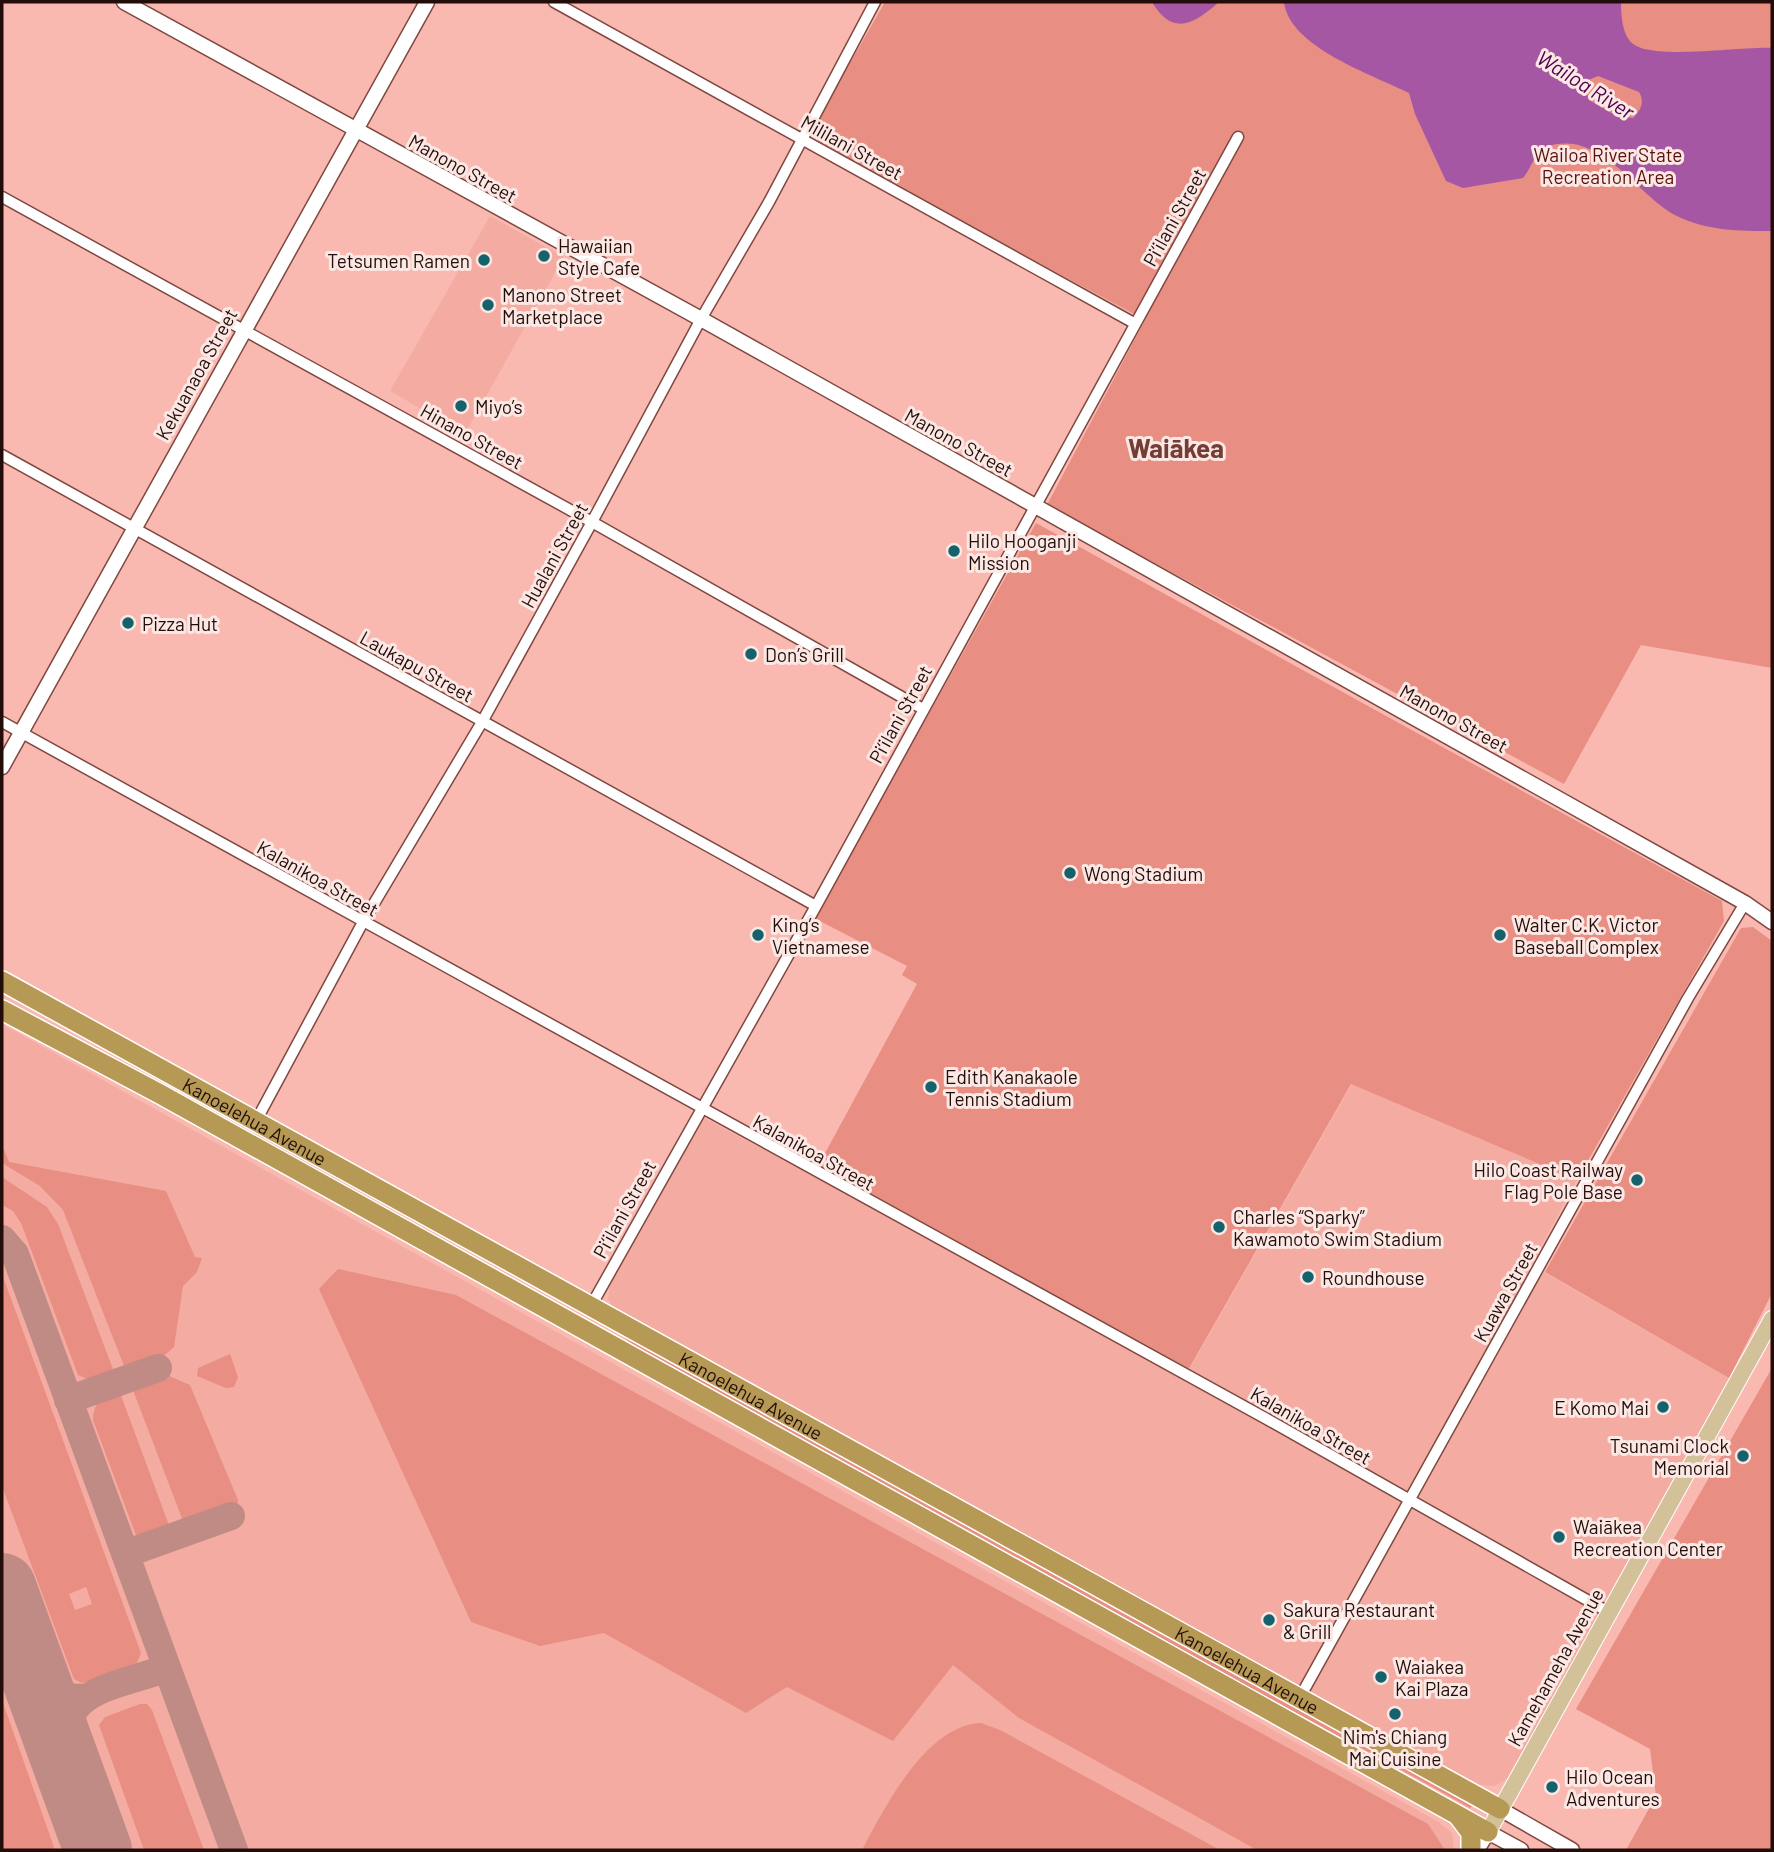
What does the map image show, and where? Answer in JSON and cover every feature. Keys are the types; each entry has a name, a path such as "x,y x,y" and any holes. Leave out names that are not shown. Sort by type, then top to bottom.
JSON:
{"highway":[{"name":"Kanoelehua Avenue","path":"2,981 1500,1809"},
{"name":"Kanoelehua Avenue","path":"2,1010 160,1094 1488,1832"},
{"path":"548,1311 576,1310 591,1306 598,1321 628,1356"},
{"path":"1456,1814 1471,1833 1471,1850"}],"main road":[{"name":"Kamehameha Avenue","path":"1488,1832 1772,1321"}],"street":[{"name":"Manono Street","path":"124,2 1034,505 1745,903 1772,922"},
{"name":"Kekuanaoa Street","path":"2,767 242,330 427,2"},
{"name":"Mililani Street","path":"554,2 1134,323"},
{"name":"Hualani Street","path":"256,1121 363,922 482,722 701,320 769,202 800,139 875,2"},
{"name":"Pi‘ilani Street","path":"591,1306 699,1109 816,906 1238,137"},
{"name":"Hinano Street","path":"2,197 592,522 923,709"},
{"name":"Laukapu Street","path":"2,455 816,906"},
{"name":"Kalanikoa Street","path":"2,722 699,1109 1265,1418 1409,1502 1610,1613"},
{"name":"Kuawa Street","path":"1299,1699 1688,998 1745,903"},
{"path":"1500,1809 1572,1850"},
{"path":"1477,1850 1488,1832 1521,1850"}],"shaded area":[{"path":"1152,2 1219,2 1192,21 1176,23 1160,13"},
{"path":"1284,2 1621,2 1626,34 1632,43 1642,48 1698,52 1772,48 1772,231 1712,227 1677,216 1662,207 1602,156 1586,147 1568,144 1544,148 1523,178 1463,188 1446,181 1415,114 1409,93 1335,58 1301,33 1289,18","holes":["1598,76 1639,92 1641,106 1633,118 1615,115 1589,100 1585,87 1586,81"]},
{"name":"Manono Street Marketplace","path":"490,216 564,257 465,434 390,391"},
{"path":"2,1024 1439,1822 1452,1833 1454,1850 2,1850"},
{"path":"1352,1084 1577,1180 1531,1265 1729,1378 1508,1778 1495,1786 1480,1785 613,1308 608,1299 610,1284 701,1116 1185,1377"}],"green space":[{"name":"Wailoa River State Recreation Area","path":"885,2 1772,2 1772,668 1641,645 1564,784 1047,505 1145,320 821,146 812,129"},
{"path":"1036,523 1722,901 1724,921 1577,1180 1351,1084 1187,1372 818,1166 917,984 902,975 907,966 814,918"},
{"path":"1753,927 1772,941 1772,1293 1729,1378 1545,1272 1741,928"},
{"path":"2,1145 9,1162 166,1191 195,1257 202,1258 197,1272 183,1286 174,1347 159,1360 126,1371 63,1210 40,1186 2,1163"},
{"path":"2,1177 47,1207 58,1224 116,1377 94,1382 78,1375 21,1223 13,1211 2,1205"},
{"path":"338,1269 456,1295 1428,1824 1445,1850 1257,1850 1019,1718 953,1665 893,1741 787,1687 746,1713 604,1633 540,1646 471,1622 319,1289"},
{"path":"2,1274 141,1653 136,1665 82,1683 74,1679 2,1486","holes":["86,1587 92,1604 75,1610 69,1594"]},
{"path":"622,1336 1474,1805 1470,1808 1127,1624 875,1480 681,1377"},
{"path":"230,1354 238,1377 234,1387 226,1388 197,1376 198,1368"},
{"path":"1772,1368 1772,1850 1626,1850 1656,1796 1650,1749 1576,1709"},
{"path":"167,1375 190,1385 238,1500 237,1507 183,1521 131,1385"},
{"path":"119,1390 170,1528 141,1538 137,1538 93,1420 100,1400"},
{"path":"2,1700 55,1850 2,1850"},
{"path":"147,1704 152,1710 204,1850 144,1850 99,1725 105,1717"},
{"path":"981,1723 1000,1730 1220,1850 862,1850 895,1791 925,1753 942,1738 961,1727"}],"taxiway":[{"path":"2,1239 15,1254 234,1850"},
{"path":"68,1400 158,1368"},
{"path":"125,1554 231,1516"},
{"path":"30,1666 41,1681 61,1695 88,1697"},
{"path":"67,1766 65,1740 69,1721 77,1707 106,1688 167,1668"}],"runway":[{"path":"2,1587 98,1850"}],"place":[{"name":"Hawaiian Style Cafe","path":"544,256"},
{"name":"Tetsumen Ramen","path":"484,260"},
{"name":"Manono Street Marketplace","path":"488,305"},
{"name":"Miyo’s","path":"461,406"},
{"name":"Hilo Hooganji Mission","path":"954,551"},
{"name":"Pizza Hut","path":"128,623"},
{"name":"Don’s Grill","path":"751,654"},
{"name":"Wong Stadium","path":"1070,873"},
{"name":"King’s Vietnamese","path":"758,935"},
{"name":"Walter C.K. Victor Baseball Complex","path":"1500,935"},
{"name":"Edith Kanakaole Tennis Stadium","path":"931,1087"},
{"name":"Hilo Coast Railway Flag Pole Base","path":"1637,1180"},
{"name":"Charles “Sparky” Kawamoto Swim Stadium","path":"1219,1227"},
{"name":"Roundhouse","path":"1308,1277"},
{"name":"E Komo Mai","path":"1663,1407"},
{"name":"Tsunami Clock Memorial","path":"1743,1456"},
{"name":"Waiākea Recreation Center","path":"1559,1537"},
{"name":"Sakura Restaurant & Grill","path":"1269,1620"},
{"name":"Waiakea Kai Plaza","path":"1381,1677"},
{"name":"Nim's Chiang Mai Cuisine","path":"1395,1714"},
{"name":"Hilo Ocean Adventures","path":"1552,1787"}],"district":[{"name":"Waiākea","path":"1176,447"}],"water label":[{"name":"Wailoa River","path":"1586,84"}]}
